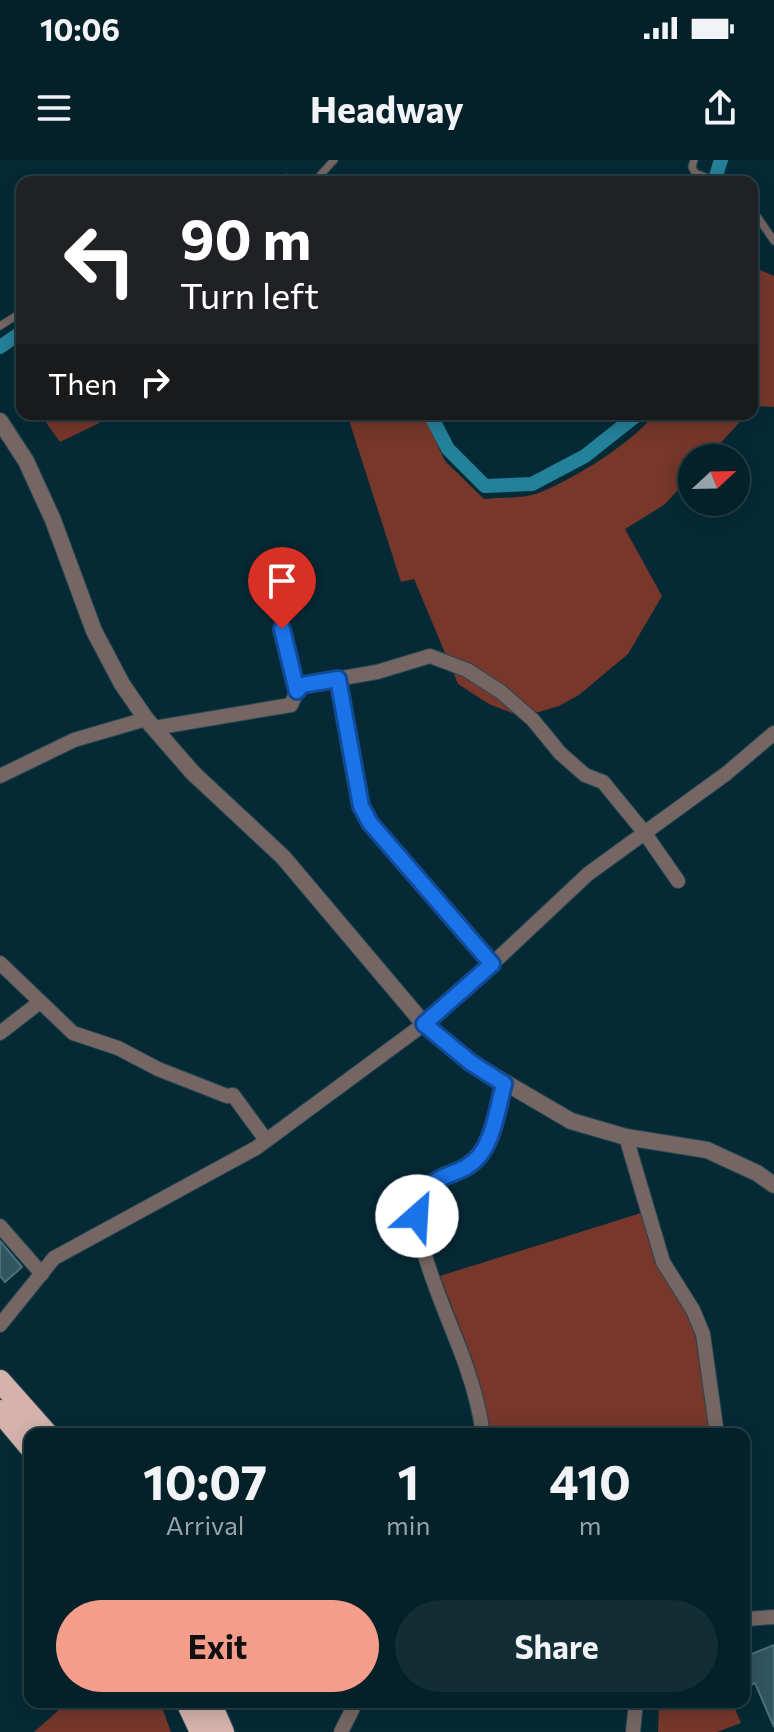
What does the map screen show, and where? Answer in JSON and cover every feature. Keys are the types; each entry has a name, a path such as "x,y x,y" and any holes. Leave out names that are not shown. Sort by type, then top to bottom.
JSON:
{"highway":[{"path":"0,1381 42,1428"},
{"path":"0,1411 24,1440"},
{"path":"190,1708 201,1732"},
{"path":"213,1708 223,1732"}],"street":[{"path":"0,421 26,461 48,508 94,631 122,684 150,723 193,773 283,857 424,1024 470,1062 571,1121 626,1137 707,1150 757,1173 774,1185"},
{"path":"282,629 297,691"},
{"path":"0,776 74,740 150,723 291,705 302,685 377,672 430,656 467,670 501,692 533,720 560,753 585,775 603,782 644,832 678,881"},
{"path":"338,679 361,806 370,823 491,964"},
{"path":"0,1325 54,1258 266,1140 424,1024 588,874 727,773 774,733"},
{"path":"0,963 73,1033 118,1048 158,1069 227,1096 233,1095 266,1140"},
{"path":"0,1033 40,1002"},
{"path":"482,1428 468,1369 432,1278 417,1216 419,1200 428,1187 479,1156 486,1144 504,1084"},
{"path":"626,1137 663,1262 693,1310 703,1334 716,1428"},
{"path":"0,1226 42,1274"},
{"path":"750,1619 774,1617"},
{"path":"341,1732 353,1708"},
{"path":"633,1732 635,1708"}],"lane":[{"path":"321,176 334,160"},
{"path":"694,160 693,170 701,176"},
{"path":"758,218 774,241"}],"shaded area":[{"path":"758,270 774,276 774,407 758,406"},
{"path":"44,420 106,420 60,442"},
{"path":"349,420 426,420 445,461 484,499 528,496 554,486 618,448 650,420 742,420 720,444 678,444 678,490 664,505 625,529 662,596 628,654 579,695 559,706 522,717 489,704 458,684 414,579 401,582"},
{"path":"641,1213 655,1263 685,1308 695,1333 709,1428 486,1428 474,1364 440,1276"},
{"path":"61,1708 162,1708 171,1732 34,1732"},
{"path":"659,1708 735,1708 741,1723 717,1732 658,1732"}],"building":[{"path":"0,1241 22,1267 5,1282 0,1276"},
{"path":"774,1645 774,1727 755,1683 750,1685 750,1655"}],"waterway":[{"path":"716,176 721,160"},
{"path":"0,347 16,336"},
{"path":"433,420 448,449 485,486 532,484 585,456 630,420"}],"route":[{"path":"282,629 297,691 302,685 338,679 361,806 370,823 492,964 424,1024 470,1062 504,1084 486,1144 479,1156 428,1187 419,1200 417,1216"}]}
